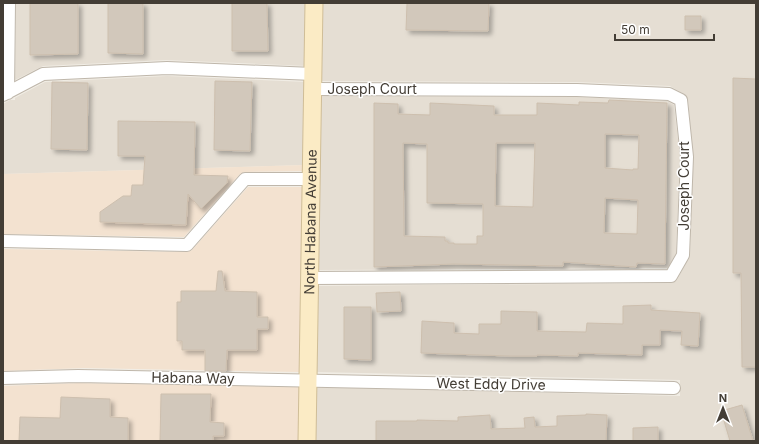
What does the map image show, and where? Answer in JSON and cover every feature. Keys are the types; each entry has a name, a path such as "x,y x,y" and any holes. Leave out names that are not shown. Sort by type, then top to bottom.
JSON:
{"street":[{"path":"6,94 9,3"},
{"name":"North Habana Avenue","path":"307,441 314,3"},
{"path":"6,94 43,74 167,68 313,81"},
{"name":"Joseph Court","path":"310,278 671,276 683,255 687,157 681,100 669,94 313,81"},
{"path":"3,241 187,245 245,179 312,179"},
{"name":"Habana Way","path":"3,378 78,376 308,380"},
{"name":"West Eddy Drive","path":"308,380 674,388"}],"shaded area":[{"path":"16,3 308,3 307,66 166,60 43,66 15,80"},
{"path":"321,3 756,3 756,441 314,441 315,387 680,396 680,380 315,372 317,286 671,283 677,280 690,255 693,157 688,100 684,94 670,86 577,82 320,81"},
{"path":"167,76 307,82 305,165 3,174 3,104 10,100 15,100 15,98 45,82"},
{"path":"320,96 577,97 667,101 674,105 680,157 676,253 668,268 317,270"},
{"path":"305,165 305,171 245,172 240,174 184,237 3,234 3,174"},
{"path":"248,187 305,187 301,372 84,368 3,371 3,249 187,252 192,250"},
{"path":"78,383 301,387 301,441 3,441 3,386"}],"building":[{"path":"30,3 78,3 78,54 30,55"},
{"path":"108,3 143,3 143,54 108,53"},
{"path":"232,3 267,3 268,51 232,51"},
{"path":"407,3 489,3 488,31 406,30"},
{"path":"685,16 701,16 701,30 685,30"},
{"path":"733,78 756,79 756,367 742,367 741,273 733,273"},
{"path":"215,81 252,82 250,151 214,150"},
{"path":"52,82 88,83 87,150 51,149"},
{"path":"609,100 667,103 665,264 637,263 636,267 563,262 563,266 454,264 374,267 374,103 398,104 398,114 430,115 430,103 494,106 494,115 537,115 537,103 579,105 579,102 608,103","holes":["605,134 639,135 638,169 605,168","403,143 427,144 427,203 483,204 483,236 477,236 477,244 448,243 448,241 445,241 445,237 404,236","496,143 535,143 533,207 495,206","605,198 638,200 637,234 604,233"]},
{"path":"118,121 195,122 194,175 228,176 227,183 201,209 188,194 186,225 100,222 100,212 123,196 131,196 132,185 143,185 145,156 118,156"},
{"path":"218,271 222,271 225,291 257,292 257,317 268,317 268,329 257,329 257,350 227,350 226,371 205,371 205,350 182,350 182,341 177,341 177,302 181,302 181,291 216,291"},
{"path":"400,292 401,311 377,312 376,293"},
{"path":"651,305 651,310 700,313 698,346 681,345 682,331 660,330 660,345 642,345 642,355 578,353 578,356 510,356 421,353 422,321 454,323 454,333 479,334 479,324 501,324 501,311 537,312 537,331 586,332 587,323 623,324 623,306"},
{"path":"344,307 371,307 371,360 344,359"},
{"path":"161,394 211,394 210,422 224,423 224,436 213,436 213,441 160,441"},
{"path":"61,397 110,399 110,417 128,418 128,441 19,441 20,417 60,418"},
{"path":"742,405 753,441 730,441 721,411"},
{"path":"586,414 607,415 606,441 376,441 376,421 458,421 458,417 490,415 491,429 525,428 524,418 534,417 535,427 557,426 557,416"},
{"path":"658,427 658,441 633,441 633,428"}]}
